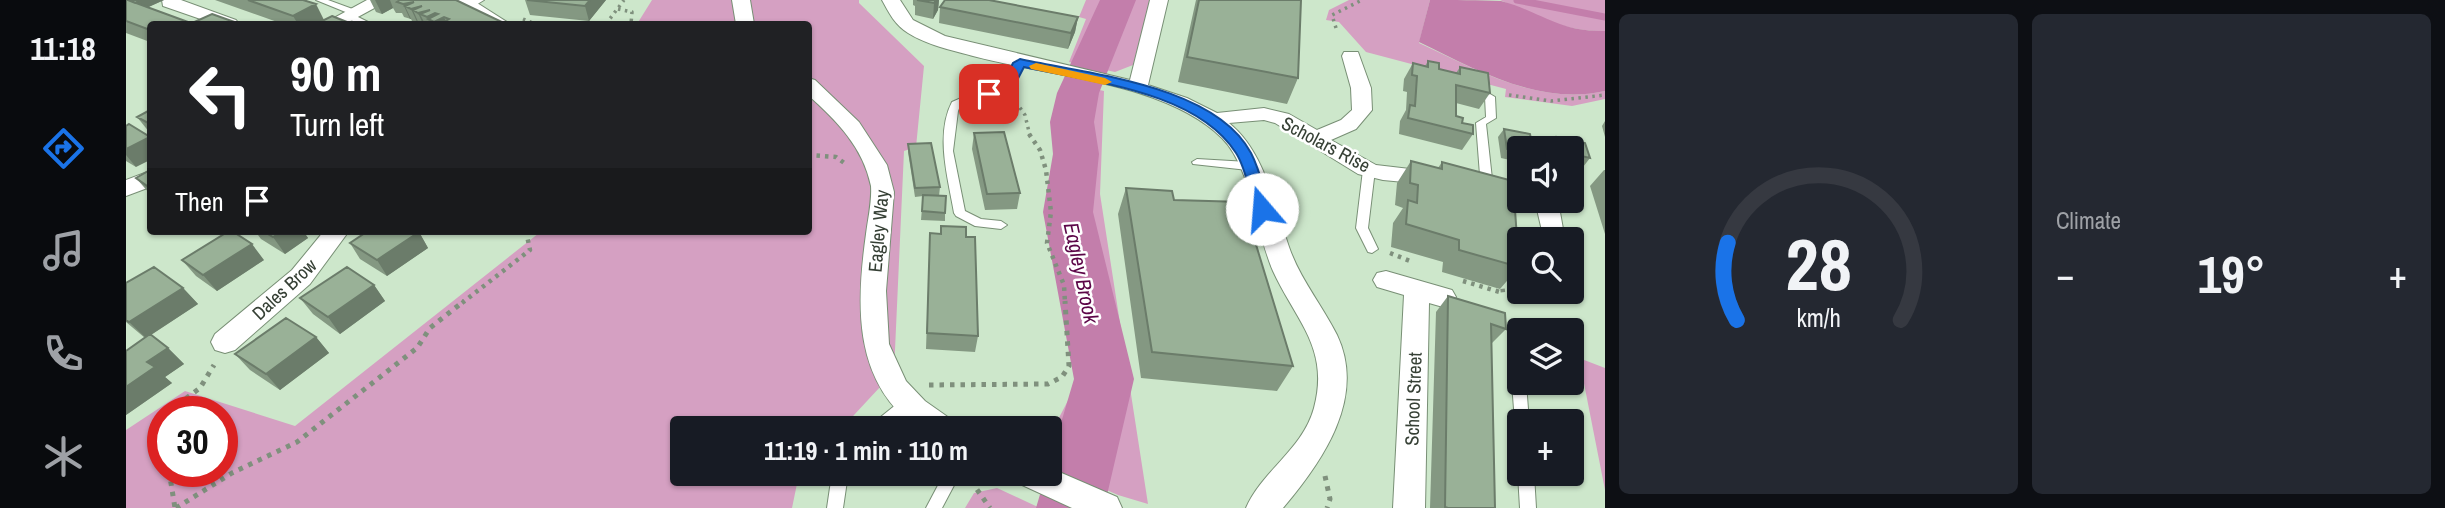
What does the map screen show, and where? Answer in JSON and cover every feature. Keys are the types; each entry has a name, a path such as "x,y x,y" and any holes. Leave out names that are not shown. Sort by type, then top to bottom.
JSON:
{"street":[{"path":"172,0 169,2 222,21"},
{"path":"351,20 380,0"},
{"path":"741,0 744,21"},
{"path":"891,0 901,18 920,33 978,53 1128,86 1184,104 1216,120 1231,135 1248,166 1278,258 1325,339 1334,370 1333,403 1318,435 1291,476 1262,508"},
{"path":"1128,86 1159,0"},
{"path":"1317,138 1343,130 1357,119 1364,107 1364,98 1349,65"},
{"name":"Eagley Way","path":"812,88 854,126 883,183 873,283 878,362 891,384 908,403"},
{"name":"Scholars Rise","path":"1216,120 1242,113 1269,115 1292,121 1337,154 1369,170 1428,176 1507,194"},
{"path":"126,189 147,179"},
{"name":"Dales Brow","path":"225,342 301,277 334,235"},
{"path":"1386,280 1432,283"},
{"name":"School Street","path":"1409,508 1432,283"},
{"path":"908,403 925,416"},
{"path":"1043,486 1106,508"}],"lane":[{"path":"320,0 351,20"},
{"path":"471,1 501,21"},
{"path":"1001,225 979,223 960,213 948,151 951,142 949,122 956,104 972,97 1006,91 1020,63"},
{"path":"1487,189 1481,122 1491,118 1490,97"},
{"path":"1197,162 1248,166"},
{"path":"1369,170 1362,228 1372,249"},
{"path":"892,416 908,403"},
{"path":"835,508 838,486"},
{"path":"934,508 946,486"},
{"path":"1527,486 1528,508"}],"path":[{"path":"608,21 624,0"},
{"path":"1336,28 1332,15 1352,2 1362,0"},
{"path":"618,9 632,12 631,21"},
{"path":"908,403 924,385 1048,384 1062,377 1069,366 1064,285 1047,243 1053,235 1053,219 1040,150 1030,138 1027,114 1006,91"},
{"path":"1490,97 1495,92 1551,101 1605,95"},
{"path":"172,487 175,508 232,473 297,442 418,348 430,328 530,250 527,235"},
{"path":"1385,253 1406,257 1432,283 1503,293 1502,281"},
{"path":"189,396 200,388 225,342"},
{"path":"974,486 990,508"}],"shaded area":[{"path":"652,0 859,0 859,3 924,66 916,147 904,151 894,372 853,416 670,416 670,486 797,486 792,508 126,508 126,430 147,416 147,487 238,487 238,408 295,426 536,235 812,235 812,21 639,21"},
{"path":"1086,0 1150,0 1133,65 1115,72 1069,62 1086,19 1079,17"},
{"path":"1349,0 1430,0 1419,43 1486,74 1532,90 1556,94 1605,91 1605,99 1572,106 1505,97 1506,89 1366,52 1339,22 1326,20 1329,10"},
{"path":"1430,0 1501,1 1562,25 1605,31 1605,91 1556,94 1509,83 1419,42"},
{"path":"1500,0 1605,0 1605,31 1564,26"},
{"path":"1065,82 1104,91 1100,194 1148,504 1118,495 1062,470 1060,416 1074,389 1076,369 1072,284 1055,244 1062,230 1055,190 1063,181"},
{"path":"1584,360 1605,368 1605,490 1584,383"},
{"path":"185,391 201,396 177,396"},
{"path":"997,488 1040,508 965,508 974,493"}],"building":[{"path":"128,0 185,21 147,21 147,29 126,21"},
{"path":"248,0 303,0 316,4 293,16"},
{"path":"456,0 500,21 446,21 449,19 444,17 432,21 428,19 438,14 427,17 420,14 430,10 418,13 413,10 422,6 411,9 405,6 414,2 397,2"},
{"path":"527,0 590,0 585,6"},
{"path":"945,0 989,0 1078,17 1071,33 940,7"},
{"path":"1199,0 1301,0 1298,78 1187,57"},
{"path":"212,14 232,21 197,21"},
{"path":"332,16 344,21 322,21"},
{"path":"1428,61 1439,63 1439,69 1460,74 1460,67 1488,73 1490,93 1456,85 1456,116 1463,118 1462,123 1473,125 1473,134 1408,118 1410,105 1415,106 1417,76 1412,75 1413,63 1428,67"},
{"path":"147,112 147,122 137,117"},
{"path":"129,124 147,135 147,138 126,149 126,126"},
{"path":"1504,129 1530,134 1507,136 1507,149"},
{"path":"1004,132 1020,193 987,194 974,133"},
{"path":"931,143 940,187 915,188 908,144"},
{"path":"1584,143 1585,143 1590,158 1584,157"},
{"path":"1411,161 1442,169 1442,162 1507,179 1507,213 1515,213 1516,227 1507,227 1507,264 1459,250 1459,240 1406,224 1408,200 1417,203 1418,185 1410,183"},
{"path":"147,172 147,186 136,178"},
{"path":"1126,188 1172,191 1174,200 1243,202 1293,366 1152,352"},
{"path":"923,195 946,196 945,213 922,211"},
{"path":"941,226 966,227 966,237 975,237 978,336 927,333 930,233 941,234"},
{"path":"223,235 238,235 252,244 203,275 182,260"},
{"path":"362,235 414,235 377,260 350,243"},
{"path":"154,267 183,288 129,322 126,320 126,283"},
{"path":"347,267 374,285 328,317 300,298"},
{"path":"1448,296 1505,313 1506,329 1491,324 1495,508 1445,507"},
{"path":"286,318 316,337 266,374 235,354"},
{"path":"150,334 168,348 147,362 155,367 126,387 126,351"}],"waterway":[{"name":"Eagley Brook","path":"1070,508 1104,379 1068,212 1076,154 1072,122 1078,93 1118,0"},
{"path":"1517,0 1605,17"}],"slow traffic":[{"path":"1036,66 1105,82"}],"route":[{"path":"989,94 1006,91 1020,63 1138,88 1194,108 1216,120 1244,154 1262,209"}]}
